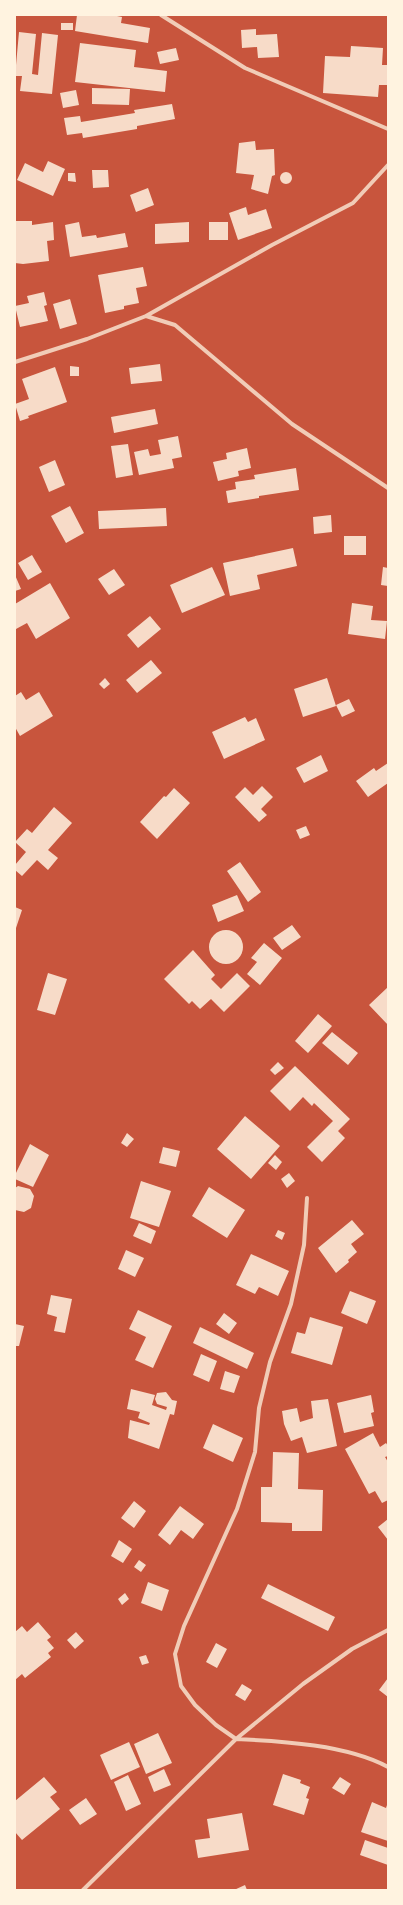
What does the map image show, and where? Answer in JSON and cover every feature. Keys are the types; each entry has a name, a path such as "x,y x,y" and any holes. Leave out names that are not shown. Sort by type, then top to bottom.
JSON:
{"street":[{"path":"161,15 244,68 388,129"},
{"path":"15,362 87,339 146,316 272,245 353,203 388,165"},
{"path":"146,316 175,325 292,424 388,488"},
{"path":"307,1198 304,1244 291,1304 270,1362 266,1378 259,1408 255,1452 237,1509 184,1626 175,1654 181,1686 195,1705 216,1725 236,1739 267,1740 340,1750 376,1760 388,1766"},
{"path":"82,1890 236,1739 303,1684 352,1649 388,1630"}],"building":[{"path":"77,15 112,15 122,17 121,23 150,28 148,43 75,31"},
{"path":"61,23 73,23 73,30 61,30"},
{"path":"256,29 256,35 277,34 279,57 258,58 257,47 242,48 241,30"},
{"path":"19,32 36,34 32,74 38,75 42,33 58,35 52,94 20,91 22,76 15,76"},
{"path":"80,43 136,50 134,67 167,71 165,92 75,82"},
{"path":"351,46 383,48 382,65 388,65 388,85 379,85 378,97 323,93 325,56 350,57"},
{"path":"176,48 179,60 160,64 157,52"},
{"path":"92,88 130,89 129,105 92,104"},
{"path":"76,90 79,105 63,108 60,93"},
{"path":"172,104 175,119 137,126 137,129 83,138 82,133 67,135 64,118 80,116 81,122 135,113 134,110"},
{"path":"255,141 256,150 274,149 275,175 272,176 268,194 251,189 254,175 236,173 239,143"},
{"path":"48,161 65,169 53,196 17,180 25,163 43,172"},
{"path":"92,170 108,170 109,187 93,188"},
{"path":"286,172 290,174 292,178 290,182 286,184 282,182 280,178 282,174"},
{"path":"68,173 75,173 76,182 68,181"},
{"path":"148,188 154,205 136,212 130,195"},
{"path":"246,207 248,215 266,209 272,228 238,240 229,213"},
{"path":"15,221 32,221 32,225 53,222 54,240 47,241 49,261 23,264 15,263"},
{"path":"79,222 82,237 96,235 97,238 125,233 128,247 70,257 65,225"},
{"path":"189,222 189,242 155,244 155,224"},
{"path":"209,222 228,222 228,240 209,240"},
{"path":"143,267 147,286 136,288 139,303 124,306 124,309 105,313 98,275"},
{"path":"44,292 47,305 44,306 48,321 20,327 15,306 29,303 27,296"},
{"path":"70,299 77,324 60,329 53,304"},
{"path":"160,364 162,381 131,384 129,368"},
{"path":"70,366 79,367 79,376 70,376"},
{"path":"55,367 67,402 28,416 29,418 20,421 15,404 29,399 22,379"},
{"path":"155,409 158,424 114,433 111,417"},
{"path":"178,436 182,457 172,459 174,468 139,475 134,452 148,449 150,456 161,454 158,440"},
{"path":"128,444 133,475 116,478 111,446"},
{"path":"247,448 251,468 238,471 239,476 218,481 213,462 227,459 226,453"},
{"path":"55,460 65,485 49,492 39,467"},
{"path":"296,468 299,490 259,496 259,498 228,503 226,491 236,489 235,482 255,479 254,475"},
{"path":"70,506 84,533 66,543 51,516"},
{"path":"166,508 167,526 99,529 98,511"},
{"path":"331,515 332,532 314,534 313,517"},
{"path":"344,536 366,536 366,555 344,555"},
{"path":"293,548 297,566 257,575 260,589 230,596 223,563"},
{"path":"32,555 42,572 28,580 18,563"},
{"path":"212,567 225,595 182,613 170,585"},
{"path":"383,567 388,568 388,586 381,585"},
{"path":"114,569 125,585 109,595 98,579"},
{"path":"15,575 21,589 15,591"},
{"path":"50,583 70,618 36,639 27,623 16,629 15,604"},
{"path":"352,603 373,606 371,620 387,621 385,639 348,634"},
{"path":"150,616 161,629 138,648 127,635"},
{"path":"151,660 162,673 137,693 126,680"},
{"path":"105,678 110,684 104,689 99,684"},
{"path":"327,678 336,706 303,717 294,689"},
{"path":"21,692 26,700 39,692 53,716 20,736 15,727 15,696"},
{"path":"349,699 355,711 342,717 336,705"},
{"path":"245,717 248,722 256,718 265,740 224,759 212,732"},
{"path":"321,755 328,771 304,783 296,768"},
{"path":"388,763 388,783 368,797 356,781 374,768 376,771"},
{"path":"262,786 273,797 261,809 267,815 259,822 235,797 245,787 253,795"},
{"path":"174,788 190,803 157,839 140,822 164,796 166,797"},
{"path":"54,807 72,823 48,850 58,858 48,870 37,860 22,876 15,870 15,865 26,852 15,842 27,829 32,833"},
{"path":"306,826 310,835 300,839 296,830"},
{"path":"240,862 261,892 248,902 227,871"},
{"path":"237,895 244,911 218,922 212,905"},
{"path":"15,907 22,910 16,928 15,928"},
{"path":"292,925 301,937 282,950 273,938"},
{"path":"226,930 238,935 243,947 238,959 226,964 214,959 209,947 214,935"},
{"path":"264,943 282,958 260,985 247,974 257,962 251,958"},
{"path":"193,950 215,975 211,979 221,989 237,973 250,986 224,1012 211,999 200,1009 192,1001 189,1004 164,979"},
{"path":"48,973 67,979 55,1015 37,1010"},
{"path":"388,987 388,1025 369,1005"},
{"path":"318,1014 332,1026 308,1053 295,1041"},
{"path":"332,1032 358,1053 348,1065 322,1043"},
{"path":"278,1062 284,1068 275,1075 270,1070"},
{"path":"295,1066 350,1119 338,1131 345,1138 322,1162 307,1147 333,1121 314,1103 312,1106 303,1097 290,1111 270,1091"},
{"path":"245,1116 280,1146 251,1179 217,1149"},
{"path":"127,1133 134,1139 127,1147 121,1143"},
{"path":"30,1144 49,1155 33,1187 15,1179 15,1175"},
{"path":"163,1147 180,1151 176,1167 159,1163"},
{"path":"275,1155 282,1162 276,1170 268,1163"},
{"path":"289,1173 295,1181 287,1188 281,1179"},
{"path":"141,1181 171,1191 159,1227 130,1218"},
{"path":"18,1186 30,1189 34,1196 31,1208 24,1212 15,1210 15,1188"},
{"path":"209,1187 245,1210 227,1238 192,1216"},
{"path":"352,1220 364,1234 351,1244 357,1252 348,1260 349,1262 336,1273 318,1248"},
{"path":"139,1223 156,1231 151,1244 133,1236"},
{"path":"278,1230 285,1233 282,1240 275,1236"},
{"path":"126,1250 144,1258 135,1277 118,1269"},
{"path":"251,1254 289,1271 278,1296 259,1287 255,1294 236,1285"},
{"path":"350,1291 376,1301 367,1324 341,1313"},
{"path":"51,1295 72,1299 65,1333 54,1331 57,1317 47,1314"},
{"path":"138,1310 172,1326 153,1368 135,1360 146,1337 129,1329"},
{"path":"224,1313 237,1323 229,1334 216,1324"},
{"path":"310,1317 343,1327 332,1365 291,1353 297,1332 305,1334"},
{"path":"15,1324 24,1326 19,1346 16,1346 16,1349"},
{"path":"200,1327 254,1353 247,1369 193,1343"},
{"path":"201,1354 217,1361 209,1382 193,1375"},
{"path":"225,1371 240,1376 234,1393 220,1389"},
{"path":"131,1389 155,1395 152,1405 166,1410 167,1407 157,1404 155,1399 157,1393 166,1392 172,1400 177,1401 174,1415 170,1414 159,1449 128,1438 130,1420 149,1425 150,1423 138,1418 140,1412 127,1409"},
{"path":"371,1395 374,1412 371,1413 374,1426 344,1433 337,1403"},
{"path":"328,1399 337,1446 307,1453 302,1437 291,1441 284,1424 282,1411 297,1408 300,1422 313,1418 311,1401"},
{"path":"213,1424 243,1438 233,1462 203,1448"},
{"path":"373,1433 380,1447 386,1443 388,1446 388,1456 385,1457 388,1462 388,1500 382,1503 375,1491 369,1494 345,1449"},
{"path":"273,1452 299,1453 298,1489 323,1490 322,1531 292,1531 292,1523 261,1522 261,1487 272,1487"},
{"path":"134,1501 146,1511 134,1528 121,1518"},
{"path":"180,1506 204,1524 193,1539 181,1530 170,1545 158,1535"},
{"path":"388,1519 388,1540 378,1527"},
{"path":"119,1540 132,1549 123,1563 111,1556"},
{"path":"139,1560 146,1565 141,1572 134,1567"},
{"path":"148,1582 169,1590 162,1611 141,1603"},
{"path":"268,1584 335,1617 328,1631 261,1598"},
{"path":"125,1593 129,1599 122,1605 118,1599"},
{"path":"38,1622 51,1637 47,1640 54,1648 48,1653 51,1657 25,1678 22,1674 15,1680 15,1632 22,1626 27,1632"},
{"path":"76,1632 84,1641 75,1649 67,1640"},
{"path":"216,1643 227,1649 217,1668 206,1662"},
{"path":"146,1655 149,1663 142,1665 139,1657"},
{"path":"388,1678 388,1697 379,1690"},
{"path":"242,1684 252,1690 245,1701 235,1695"},
{"path":"158,1733 172,1763 146,1774 134,1744"},
{"path":"129,1742 140,1767 111,1780 100,1755"},
{"path":"164,1769 171,1785 154,1792 148,1777"},
{"path":"283,1774 301,1780 300,1783 310,1787 306,1798 309,1799 304,1815 273,1805"},
{"path":"128,1775 141,1804 126,1811 114,1782"},
{"path":"44,1777 57,1792 50,1797 60,1809 22,1840 15,1832 15,1801"},
{"path":"340,1777 351,1784 344,1795 332,1788"},
{"path":"86,1798 97,1814 80,1825 69,1810"},
{"path":"372,1802 386,1808 388,1802 388,1841 361,1832"},
{"path":"242,1813 249,1850 198,1858 195,1840 210,1838 207,1819"},
{"path":"365,1840 388,1848 388,1865 360,1855"},
{"path":"245,1885 247,1890 234,1890"}]}
